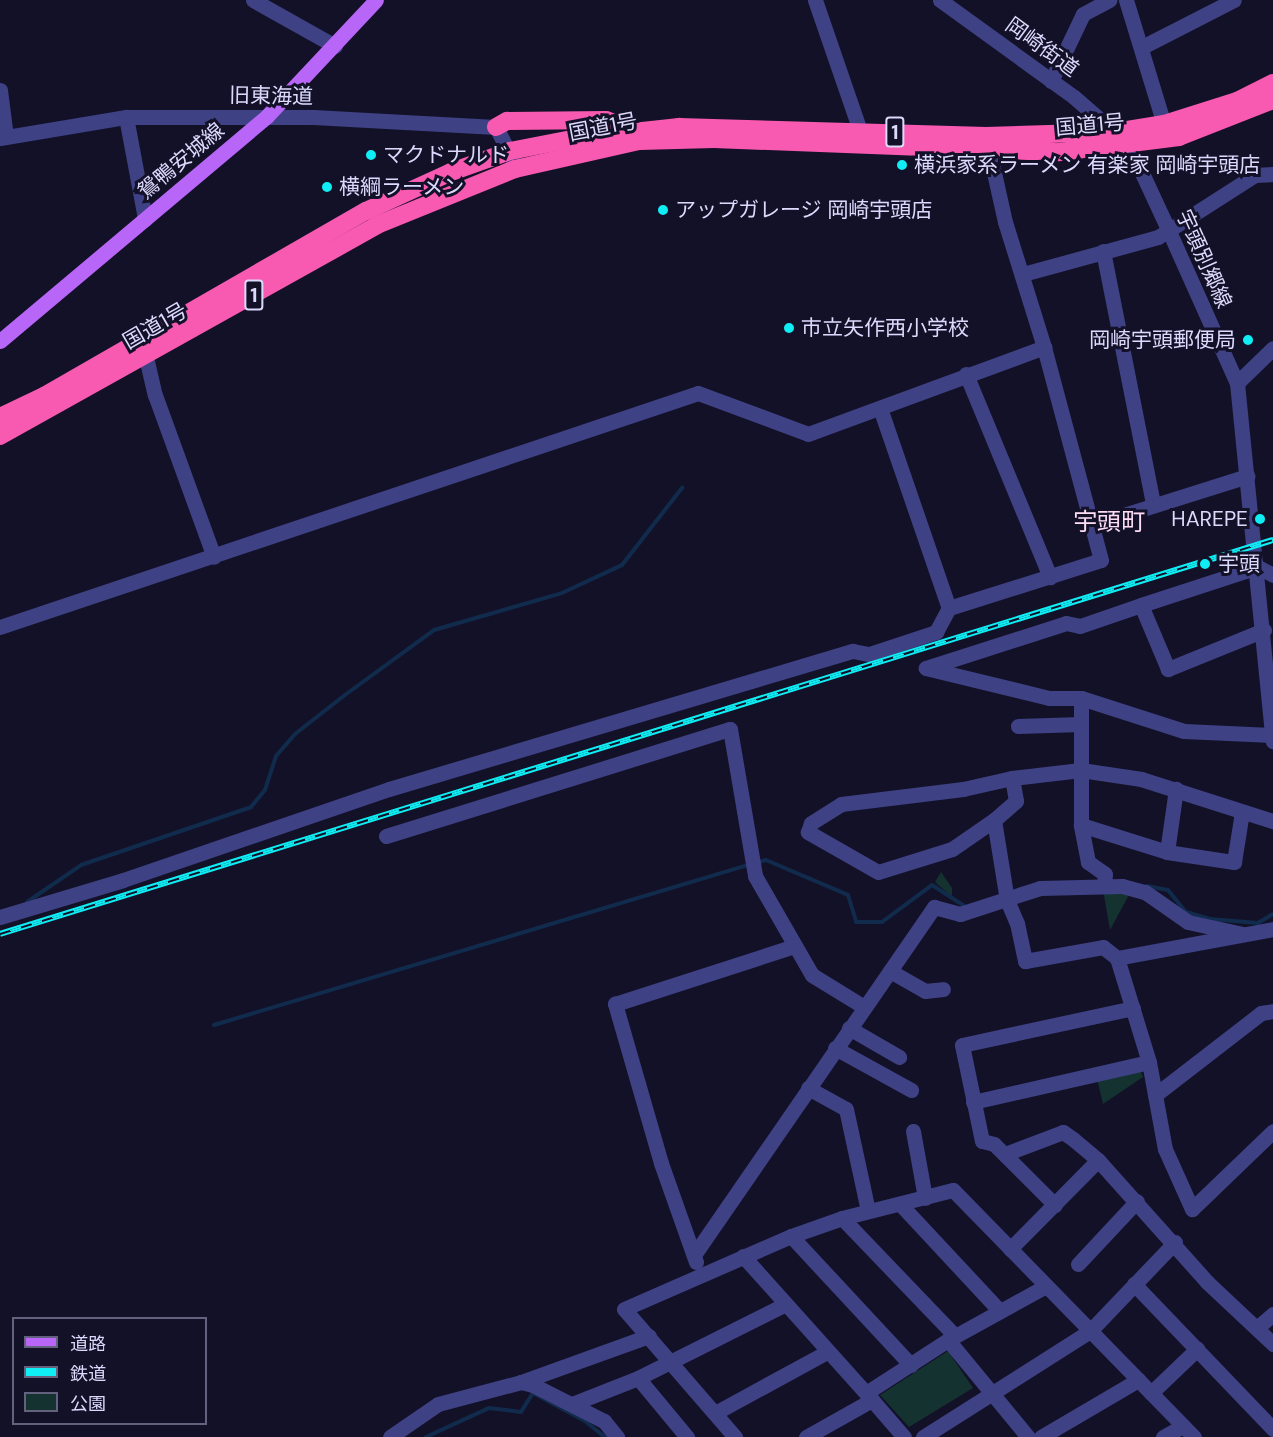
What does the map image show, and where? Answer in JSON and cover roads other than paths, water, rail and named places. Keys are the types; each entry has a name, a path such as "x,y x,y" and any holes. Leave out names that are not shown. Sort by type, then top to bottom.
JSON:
{"highway":[{"name":"国道1号","path":"0,436 146,357 377,225 516,169 639,141 714,139 1060,152 1122,139 1237,101 1273,83"},
{"name":"国道1号","path":"0,417 54,390 366,212 451,172 510,151 632,130 702,127 1122,139 1179,137 1273,100"},
{"path":"496,127 507,121 606,120 632,130"}],"main road":[{"name":"鴛鴨安城線","path":"0,341 267,116 376,0"}],"street":[{"path":"254,0 335,46"},
{"path":"814,0 860,130"},
{"name":"岡崎街道","path":"940,0 1052,81 1122,139"},
{"path":"1052,81 1083,14 1109,0"},
{"path":"1126,0 1164,124"},
{"path":"1142,47 1234,0"},
{"path":"0,90 3,137"},
{"name":"旧東海道","path":"3,137 126,117 267,116 496,127"},
{"path":"126,117 145,219"},
{"path":"496,127 510,151 516,169"},
{"name":"宇頭別郷線","path":"1122,139 1168,229 1237,383 1264,630 1272,738"},
{"path":"0,917 134,876 389,789 853,651 869,654 936,632 949,608 1101,560 1044,347 1005,222 989,150"},
{"path":"1023,274 1158,237 1255,175 1273,174"},
{"path":"1102,252 1153,504"},
{"path":"0,627 698,393 808,434 1044,347"},
{"path":"1237,383 1273,348"},
{"path":"146,357 155,395 214,557"},
{"path":"966,374 1050,577"},
{"path":"880,408 949,608"},
{"path":"1092,525 1247,476"},
{"path":"1272,738 1184,731 1081,698 1049,698 926,668 1066,623 1080,626 1256,560 1273,575"},
{"path":"1141,605 1168,669 1264,630"},
{"path":"1081,698 1081,825 1088,862 1105,879"},
{"path":"1018,726 1081,724"},
{"path":"386,836 730,729 755,876 812,975 864,1007"},
{"path":"1012,778 1016,801 994,820 952,849 878,872 808,832 811,823 840,804 963,789 1012,778 1081,770 1176,789 1242,812 1273,820"},
{"path":"1167,852 1176,789"},
{"path":"1081,825 1167,852 1234,862 1242,812"},
{"path":"994,820 1007,900 1017,924 1025,962 1103,947 1117,958 1149,1062 1157,1120 1170,1164 1192,1209 1273,1131"},
{"path":"694,1255 934,907 960,914 1040,888 1105,879 1145,892 1188,922 1242,934"},
{"path":"1117,958 1273,929"},
{"path":"702,1276 661,1163 615,1004 795,946"},
{"path":"890,971 925,991 943,989"},
{"path":"1055,1205 994,1144 982,1141 962,1044 1133,1008"},
{"path":"1155,1095 1262,1013 1273,1011"},
{"path":"849,1028 899,1056"},
{"path":"835,1048 911,1090"},
{"path":"973,1102 1149,1062"},
{"path":"808,1088 846,1109 868,1211"},
{"path":"913,1131 925,1198"},
{"path":"1005,1154 1063,1132 1098,1160 1175,1242 1207,1282 1258,1327 1273,1344"},
{"path":"1010,1249 1098,1160"},
{"path":"735,1437 672,1361 624,1309 791,1236 842,1218 953,1191 1194,1437"},
{"path":"1078,1264 1137,1201"},
{"path":"901,1205 1000,1311"},
{"path":"842,1218 952,1338 991,1393 1028,1437"},
{"path":"791,1236 911,1365"},
{"path":"923,1437 1090,1330 1175,1242"},
{"path":"742,1256 904,1437"},
{"path":"1134,1284 1273,1430"},
{"path":"806,1437 952,1338 1046,1286"},
{"path":"572,1404 638,1378 784,1305"},
{"path":"1258,1327 1273,1314"},
{"path":"390,1437 438,1404 521,1382 649,1336"},
{"path":"1151,1393 1197,1349"},
{"path":"715,1413 827,1352"},
{"path":"638,1378 687,1437"},
{"path":"1041,1437 1138,1380"},
{"path":"521,1382 572,1404 604,1422 616,1437"},
{"path":"1163,1437 1183,1426"}],"waterway":[{"path":"27,902 81,865 251,807 265,790 276,756 295,734 345,695 434,630 562,593 622,565 682,488"},
{"path":"756,863 766,860 848,895 856,922 882,922 932,885 964,906"},
{"path":"214,1025 748,865"},
{"path":"1147,886 1168,890 1186,912 1210,919 1258,923 1273,914"},
{"path":"426,1437 489,1408 521,1412 533,1393 585,1421 605,1437"}],"railway":[{"path":"0,934 1273,540"}],"place":[{"name":"マクドナルド","path":"371,155"},
{"name":"横浜家系ラーメン 有楽家 岡崎宇頭店","path":"902,165"},
{"name":"横綱ラーメン","path":"327,187"},
{"name":"アップガレージ 岡崎宇頭店","path":"663,210"},
{"name":"市立矢作西小学校","path":"789,328"},
{"name":"岡崎宇頭郵便局","path":"1248,340"},
{"name":"HAREPE","path":"1260,519"},
{"name":"宇頭","path":"1205,564"}],"district":[{"name":"宇頭町","path":"1109,522"}]}
